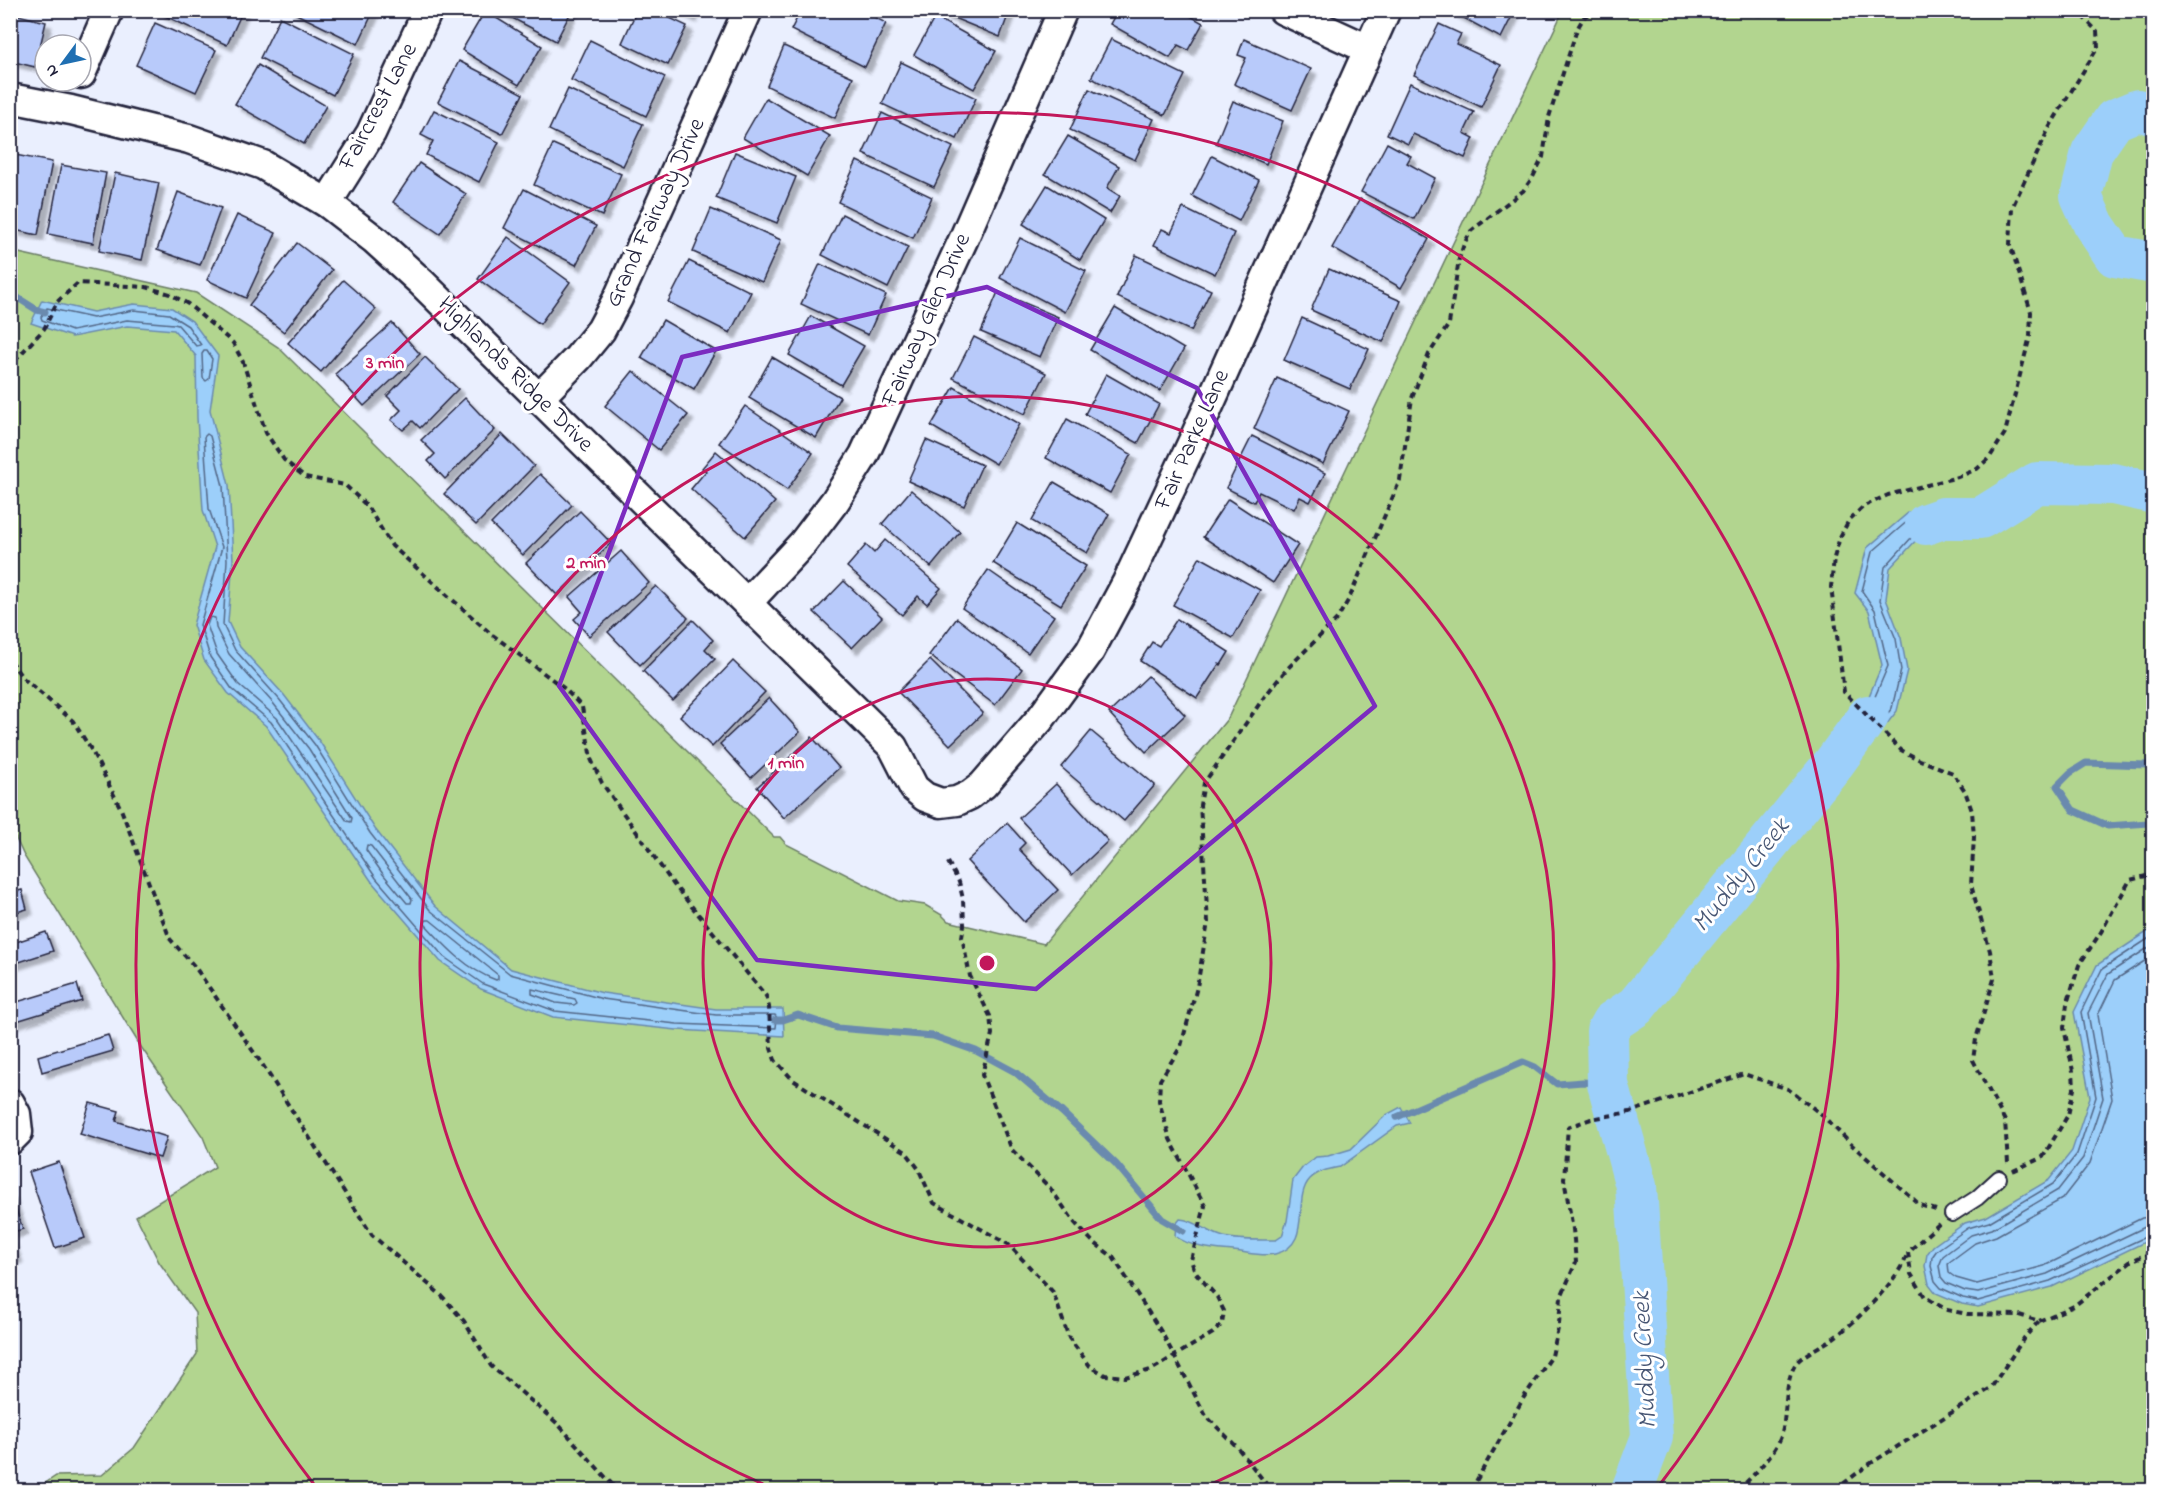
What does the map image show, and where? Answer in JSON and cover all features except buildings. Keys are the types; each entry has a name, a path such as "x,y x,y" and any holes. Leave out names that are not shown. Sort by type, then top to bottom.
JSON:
{"street":[{"path":"93,47 109,10"},
{"name":"Faircrest Lane","path":"327,203 371,133 428,10"},
{"name":"Grand Fairway Drive","path":"538,399 578,358 601,330 618,298 748,10"},
{"name":"Fairway Glen Drive","path":"747,603 803,543 835,501 864,455 954,260 1063,10"},
{"path":"1283,10 1368,49"},
{"name":"Fair Parke Lane","path":"925,797 941,803 957,801 983,785 1041,718 1090,651 1128,582 1161,511 1386,10"},
{"path":"71,110 76,93"},
{"name":"Highlands Ridge Drive","path":"10,98 71,110 189,139 263,165 327,203 375,240 421,282 893,747 914,788 925,797"},
{"path":"10,1103 16,1114 18,1132 10,1140"}],"lane":[{"path":"1952,1214 1977,1198 1999,1178"}],"path":[{"path":"10,370 18,357 44,329 57,302 78,283 146,287 170,294 188,304 233,343 243,362 266,433 284,460 305,477 345,485 367,506 392,546 490,633 565,689 582,707 591,759 602,783 674,885 766,996 772,1037 771,1048 775,1060 793,1080 906,1152 918,1168 934,1203 1008,1244 1053,1292 1069,1338 1090,1365 1106,1375 1125,1377 1151,1370 1213,1333 1222,1324 1224,1311 1217,1297 1195,1272 1191,1260 1205,1206 1170,1139 1159,1101 1160,1080 1181,1046 1184,1036 1197,987 1208,922 1200,805 1204,783 1265,696 1286,670 1337,619 1349,599 1400,480 1412,398 1429,354 1449,324 1464,243 1471,231 1508,204 1533,177 1543,157 1549,117 1577,29 1584,17 1595,10"},
{"path":"1682,10 1762,15 1792,10"},
{"path":"1999,1178 2008,1163 2005,1121 1973,1060 1976,1039 1994,979 1990,951 1971,885 1974,837 1972,811 1965,791 1953,773 1901,750 1844,692 1831,587 1834,558 1840,537 1849,520 1864,506 1888,495 1958,477 1977,469 1990,457 2005,434 2030,336 2031,312 2010,244 2012,208 2049,128 2098,47 2097,31 2076,10"},
{"path":"10,353 18,357"},
{"path":"10,661 23,678 73,721 80,731 121,810 171,939 195,967 264,1067 372,1235 442,1296 464,1322 491,1366 558,1424 617,1491"},
{"path":"948,862 959,882 963,899 962,937 970,976 990,1016 992,1034 982,1075 1012,1150 1050,1188 1075,1223 1092,1241 1113,1257 1162,1333 1206,1416 1238,1447 1271,1491"},
{"path":"1999,1178 2043,1157 2068,1115 2074,1089 2073,1071 2064,1028 2067,1004 2079,965 2101,932 2130,880 2154,874"},
{"path":"1471,1491 1524,1396 1552,1356 1559,1324 1561,1297 1576,1262 1564,1179 1568,1127 1591,1119 1630,1112 1744,1074 1788,1089 1821,1114 1852,1145 1920,1205 1952,1214"},
{"path":"1738,1491 1762,1466 1782,1435 1788,1386 1798,1361 1834,1338 1865,1312 1899,1269 1908,1252 1929,1231 1952,1214"},
{"path":"1835,1491 1868,1465 1966,1406 1991,1388 2024,1338 2039,1321 2074,1306 2131,1261 2154,1251"},
{"path":"1908,1252 1911,1274 1925,1297 1947,1310 1967,1314 2019,1315 2039,1321"}],"highlighted area":[{"path":"987,287 1197,388 1375,706 1036,989 757,960 559,686 682,357"}],"green space":[{"path":"1563,11 2153,11 2153,1490 35,1490 56,1476 102,1475 134,1448 197,1354 195,1313 159,1262 136,1216 215,1167 203,1137 141,1047 24,856 11,828 10,251 196,293 278,347 774,837 780,837 786,844 898,901 925,905 948,921 1044,944 1228,718"}],"water":[{"path":"42,300 93,312 134,304 172,308 192,321 218,356 210,410 229,485 233,560 228,622 240,647 284,695 320,742 375,829 435,906 511,969 603,993 716,1009 783,1009 784,1036 677,1030 553,1017 481,989 440,961 372,882 266,726 228,693 204,660 193,625 215,547 203,510 197,418 196,356 174,330 127,326 72,337 31,323"},
{"path":"1986,496 1975,537 1923,533 1890,568 1886,599 1901,638 1907,670 1897,711 1846,776 1822,750 1869,696 1882,665 1869,611 1855,593 1867,548 1908,513"},
{"path":"2153,928 2153,1238 2052,1287 1978,1307 1962,1304 1936,1293 1929,1284 1925,1266 1927,1254 1933,1246 1965,1223 1986,1217 2049,1180 2072,1151 2090,1097 2074,1012 2097,965"},
{"path":"1401,1107 1410,1123 1397,1126 1340,1167 1320,1172 1310,1179 1302,1198 1298,1232 1287,1249 1270,1255 1254,1254 1203,1247 1175,1236 1176,1224 1180,1219 1224,1237 1243,1240 1276,1240 1282,1236 1287,1221 1293,1180 1303,1167 1316,1157 1351,1149 1386,1115"}],"waterway":[{"name":"Muddy Creek","path":"2154,115 2138,110 2114,120 2092,152 2081,196 2094,225 2115,256 2154,263"},
{"path":"10,293 37,310 45,312"},
{"name":"Muddy Creek","path":"1926,524 1943,518 1981,518 2037,483 2113,484 2154,493"},
{"path":"2154,513 2151,528 2154,534"},
{"name":"Muddy Creek","path":"1632,1490 1652,1437 1636,1186 1608,1084 1607,1031 1612,1022 1636,1006 1834,763 1868,716"},
{"path":"2154,758 2147,765 2086,763 2070,773 2057,786 2073,810 2108,826 2154,821"},
{"path":"775,1020 798,1015 837,1028 933,1036 976,1051 1015,1072 1062,1112 1116,1164 1162,1219 1183,1231"},
{"path":"1397,1117 1523,1062 1535,1067 1557,1084 1583,1082 1608,1084"}]}
